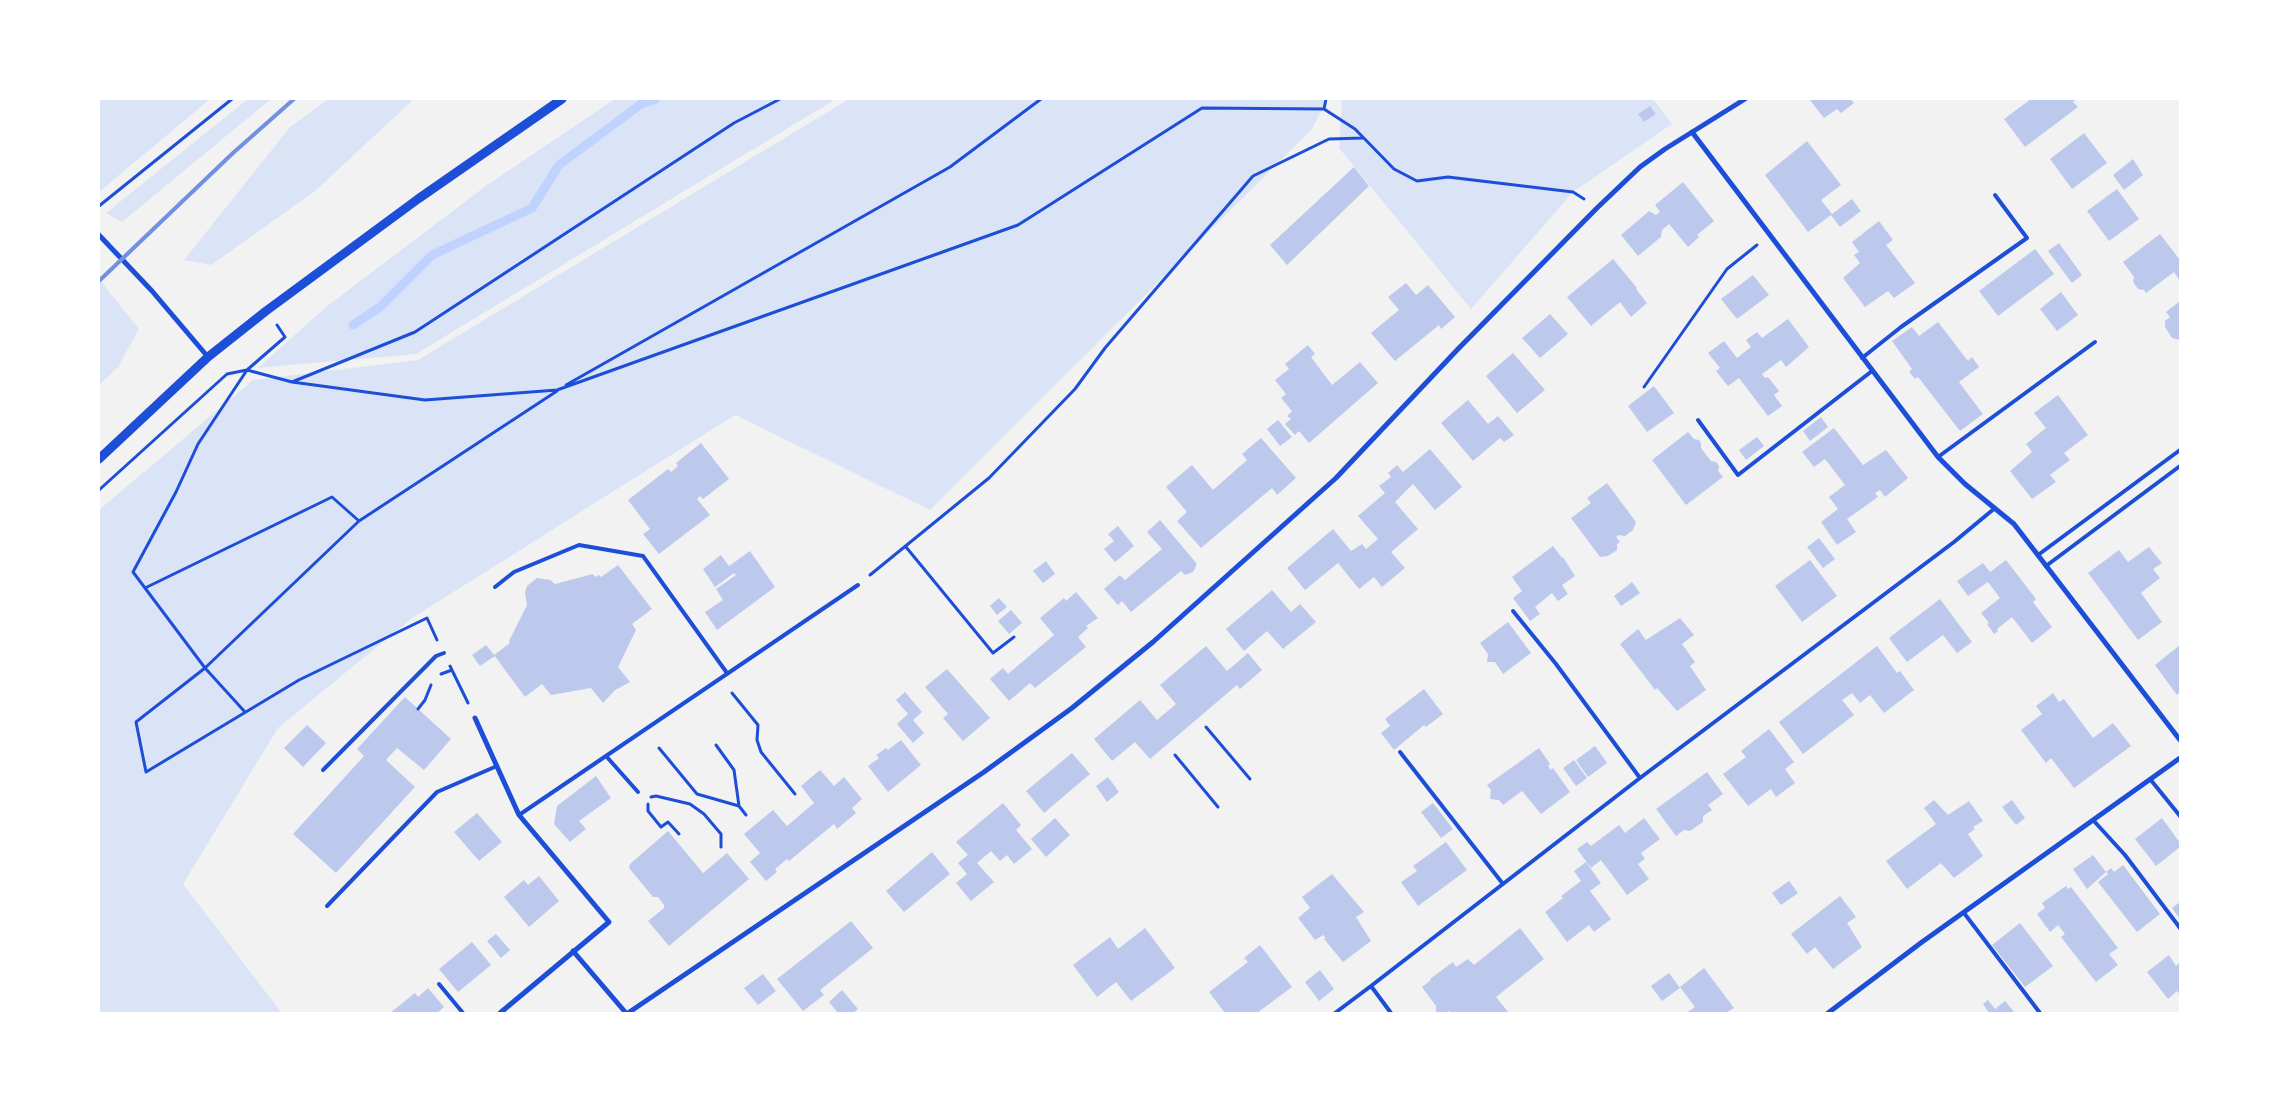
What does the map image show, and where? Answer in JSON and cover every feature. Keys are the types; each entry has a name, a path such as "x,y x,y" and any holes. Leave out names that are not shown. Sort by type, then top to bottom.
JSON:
{"street":[{"path":"99,459 208,357 266,311 418,200 562,99"},
{"path":"573,951 627,1013 984,772 1072,708 1153,642 1336,478 1597,208 1640,167 1746,99"},
{"path":"1692,132 1938,457 1965,484 2014,524 2180,740"},
{"path":"99,235 152,291 208,357"},
{"path":"475,718 519,815 609,922 500,1013"},
{"path":"1828,1013 2180,758"}],"lane":[{"path":"1862,358 1900,327 2027,238 1995,195"},
{"path":"1938,457 2096,342"},
{"path":"1698,420 1738,475 1872,371"},
{"path":"2038,555 2180,450"},
{"path":"2046,566 2180,466"},
{"path":"1335,1013 1640,778 1954,542 1995,508"},
{"path":"495,588 514,572 580,544 644,556 727,673"},
{"path":"519,815 858,584"},
{"path":"1512,612 1556,664 1640,778"},
{"path":"323,770 436,656 444,653"},
{"path":"1400,752 1503,884"},
{"path":"606,756 638,792"},
{"path":"327,906 437,792 497,766"},
{"path":"2150,779 2180,816"},
{"path":"2093,820 2125,855 2180,928"},
{"path":"1964,913 2040,1013"},
{"path":"439,984 463,1013"},
{"path":"1371,986 1392,1013"}],"path":[{"path":"99,206 232,99"},
{"path":"292,382 415,332 734,123 780,99"},
{"path":"475,718 427,618 299,680 146,772 136,722 205,668 359,521 557,390 950,167 1041,99"},
{"path":"1324,109 1326,99"},
{"path":"99,490 227,374 248,370 292,382 424,400 557,390 1018,225 1202,108 1324,109 1355,129 1394,170 1417,181 1448,177 1574,192 1597,208"},
{"path":"858,584 989,478 1075,389 1105,348 1253,176 1329,140 1364,138"},
{"path":"1644,387 1727,269 1769,235"},
{"path":"245,712 205,668 133,572 176,492 198,444 248,370 285,337 266,311"},
{"path":"145,588 332,497 359,521"},
{"path":"906,546 993,653 1014,637"},
{"path":"418,709 425,700 434,677 452,670"},
{"path":"732,693 758,725 757,740 760,752 795,794"},
{"path":"1206,727 1250,779"},
{"path":"716,745 734,770 739,806 746,815"},
{"path":"659,748 697,794 739,806"},
{"path":"1175,755 1218,807"},
{"path":"679,834 668,822 661,827 648,811 648,804 643,798 656,796 690,804 704,814 721,834 721,847"}],"shaded area":[{"path":"99,99 210,99 99,192"},
{"path":"248,99 271,99 122,222 106,213"},
{"path":"329,99 414,99 314,192 211,265 184,260 290,127"},
{"path":"615,99 836,99 416,354 258,368 326,307 487,185"},
{"path":"849,99 1327,99 1312,129 930,510 735,415 412,618 278,728 183,884 281,1012 99,1013 99,510 253,380 418,360"},
{"path":"1342,99 1653,99 1672,124 1573,192 1471,309 1339,148"},
{"path":"99,279 139,329 118,367 99,385"}],"building":[{"path":"1809,99 1850,99 1854,103 1841,113 1837,109 1824,118"},
{"path":"2031,99 2077,99 2073,102 2078,107 2025,147 2004,119"},
{"path":"1650,106 1656,114 1644,122 1638,114"},
{"path":"2084,133 2107,163 2072,189 2050,159"},
{"path":"1807,141 1841,185 1821,200 1832,214 1852,199 1861,211 1840,227 1831,215 1808,232 1765,175"},
{"path":"2133,159 2143,175 2124,190 2113,175"},
{"path":"1354,167 1369,186 1287,265 1270,245"},
{"path":"1683,182 1714,221 1697,235 1699,237 1688,247 1669,224 1662,230 1661,237 1638,256 1621,235 1649,211 1656,215 1660,212 1655,205"},
{"path":"2117,189 2139,219 2109,241 2087,211"},
{"path":"1879,221 1893,240 1886,245 1915,283 1894,298 1888,291 1865,307 1843,278 1860,263 1854,255 1859,252 1852,242"},
{"path":"2160,234 2180,260 2180,281 2174,272 2146,293 2144,290 2138,289 2133,282 2134,277 2123,262"},
{"path":"2059,243 2082,275 2072,283 2048,251"},
{"path":"2035,249 2054,274 1998,316 1979,291"},
{"path":"1613,259 1647,303 1631,317 1620,302 1591,326 1567,297"},
{"path":"1753,275 1769,295 1737,319 1721,299"},
{"path":"1406,283 1416,295 1428,285 1455,317 1441,329 1439,325 1395,361 1371,333 1399,310 1388,297"},
{"path":"2061,292 2078,315 2057,331 2040,309"},
{"path":"2180,301 2180,340 2172,338 2165,327 2165,321 2170,317 2166,312"},
{"path":"1550,314 1568,334 1540,358 1522,338"},
{"path":"1788,319 1809,347 1786,367 1781,360 1762,374 1765,378 1768,377 1779,391 1774,395 1782,406 1768,416 1739,378 1728,386 1716,371 1720,368 1708,353 1724,341 1737,358 1751,347 1746,340 1757,332 1762,338"},
{"path":"1938,322 1968,361 1972,357 1979,367 1959,382 1983,414 1960,431 1918,377 1915,379 1909,372 1912,369 1892,341 1912,327 1919,336"},
{"path":"1308,345 1315,354 1311,357 1332,385 1360,362 1378,383 1309,443 1299,431 1295,435 1285,424 1291,419 1287,416 1292,411 1281,398 1286,394 1275,380 1289,369 1285,364"},
{"path":"1513,353 1545,390 1517,413 1486,376"},
{"path":"1654,386 1674,413 1647,432 1628,406"},
{"path":"2058,395 2088,435 2064,453 2070,460 2050,475 2056,482 2032,499 2010,471 2032,452 2026,444 2046,428 2034,413"},
{"path":"1468,400 1488,424 1498,416 1514,435 1504,442 1500,438 1473,461 1441,423"},
{"path":"1821,417 1828,427 1810,441 1803,431"},
{"path":"1278,420 1292,437 1280,446 1267,429"},
{"path":"1834,428 1863,465 1886,450 1908,478 1885,497 1880,490 1875,493 1878,497 1847,519 1856,532 1837,545 1821,522 1838,509 1829,497 1845,485 1825,459 1814,467 1802,452"},
{"path":"1688,432 1694,439 1699,440 1701,448 1711,461 1716,462 1719,466 1718,471 1723,477 1686,505 1652,460"},
{"path":"1757,437 1764,446 1746,460 1739,450"},
{"path":"1261,438 1296,478 1277,495 1272,488 1201,548 1177,521 1187,512 1166,487 1192,465 1213,490 1247,460 1242,454"},
{"path":"701,443 729,479 703,499 700,496 697,499 710,515 659,554 643,534 650,529 628,500 668,469 671,472 678,466 676,463"},
{"path":"1430,449 1462,487 1435,510 1413,484 1395,502 1418,529 1391,552 1405,568 1382,587 1374,577 1359,589 1338,563 1305,590 1287,568 1333,529 1351,551 1362,544 1366,549 1378,539 1358,516 1385,493 1379,486 1391,477 1388,473 1397,465 1403,472"},
{"path":"1607,483 1636,522 1633,530 1625,536 1619,535 1616,537 1620,542 1617,544 1617,550 1608,556 1600,557 1571,518 1591,503 1587,498"},
{"path":"1160,520 1197,564 1193,572 1185,575 1181,571 1131,612 1122,601 1118,605 1104,589 1120,575 1125,580 1162,549 1147,532"},
{"path":"1118,526 1134,546 1115,562 1104,549 1114,541 1108,534"},
{"path":"1819,538 1835,559 1823,568 1807,547"},
{"path":"1553,546 1563,557 1575,576 1562,585 1568,594 1558,601 1552,593 1535,607 1540,614 1530,621 1513,598 1522,591 1512,577"},
{"path":"2149,547 2162,563 2153,569 2160,578 2141,593 2162,622 2138,640 2088,573 2119,550 2128,562"},
{"path":"750,551 775,587 717,630 705,612 723,600 716,589 736,575 734,573 715,587 703,569 721,555 729,566"},
{"path":"1810,560 1837,596 1802,622 1775,586"},
{"path":"2006,560 2036,599 2033,602 2052,627 2032,643 2012,617 1997,629 1998,631 1994,634 1987,624 1989,623 1981,613 2000,598 1988,582 1968,596 1957,581 1983,563 1990,572"},
{"path":"1046,561 1055,574 1043,583 1033,571"},
{"path":"618,565 652,609 632,624 636,630 618,667 630,682 615,690 603,703 591,688 551,695 542,684 525,697 494,655 510,643 509,641 527,605 525,592 527,586 537,578 550,580 555,584 593,574 595,577 599,575 601,577"},
{"path":"1632,582 1640,593 1621,606 1614,596"},
{"path":"1272,590 1291,612 1300,604 1316,622 1283,649 1267,631 1244,651 1226,629"},
{"path":"1076,592 1098,618 1086,626 1088,628 1078,637 1086,647 1035,688 1030,683 1009,701 990,679 1003,668 1008,674 1054,635 1040,618 1064,598 1066,601"},
{"path":"999,598 1007,607 997,615 990,606"},
{"path":"1940,599 1972,642 1957,653 1943,635 1907,662 1889,638"},
{"path":"1011,610 1022,623 1009,634 998,621"},
{"path":"1680,618 1694,635 1682,644 1695,662 1690,666 1706,690 1677,711 1657,688 1655,690 1620,644 1638,629 1646,640"},
{"path":"1508,622 1531,653 1503,674 1495,662 1487,662 1488,654 1480,643"},
{"path":"486,645 495,656 480,666 472,655"},
{"path":"2180,645 2180,691 2177,695 2155,665"},
{"path":"1206,646 1227,671 1248,653 1262,670 1240,689 1237,685 1150,759 1135,742 1112,761 1094,739 1140,700 1157,720 1176,704 1160,685"},
{"path":"1877,646 1897,673 1900,671 1914,690 1884,713 1870,695 1860,703 1852,693 1842,700 1854,715 1803,754 1779,722"},
{"path":"947,669 990,718 963,741 943,718 948,714 925,687"},
{"path":"1424,689 1443,714 1426,727 1424,725 1394,750 1381,733 1390,726 1385,719"},
{"path":"905,692 922,712 913,720 924,733 913,743 897,724 908,714 896,700"},
{"path":"2053,693 2059,702 2064,699 2093,738 2113,723 2131,746 2074,788 2051,758 2046,763 2021,730 2042,714 2036,706"},
{"path":"405,697 451,739 424,770 397,748 386,760 415,787 336,873 293,834 364,756 357,749"},
{"path":"307,725 326,743 303,767 284,748"},
{"path":"1769,729 1794,762 1785,769 1795,783 1776,797 1771,789 1748,806 1723,774 1746,757 1741,751"},
{"path":"901,740 921,765 888,792 868,766 879,758 876,755 886,748 888,750"},
{"path":"1595,746 1607,763 1588,777 1576,760"},
{"path":"1539,748 1550,764 1548,766 1551,770 1553,768 1570,792 1541,814 1522,791 1503,805 1499,800 1490,799 1491,790 1487,785"},
{"path":"1072,753 1090,774 1044,813 1026,791"},
{"path":"1574,760 1587,778 1576,786 1563,768"},
{"path":"820,770 834,786 844,777 862,799 852,808 856,813 837,829 834,824 789,861 787,859 775,869 777,872 766,881 750,862 760,853 744,834 773,810 787,826 814,803 801,786"},
{"path":"1707,772 1723,794 1708,805 1712,810 1703,816 1703,822 1690,831 1684,830 1676,836 1656,809"},
{"path":"596,776 611,798 579,821 586,829 570,842 554,824 557,806"},
{"path":"1108,777 1119,792 1107,802 1096,786"},
{"path":"1934,800 1948,815 1969,801 1983,821 1973,827 1975,829 1968,834 1983,856 1954,878 1941,863 1907,889 1886,861 1936,824 1924,808"},
{"path":"2012,800 2025,818 2016,825 2002,807"},
{"path":"1003,803 1021,825 1016,830 1032,849 1014,864 1007,855 1000,861 991,851 977,863 994,882 971,901 956,883 967,874 958,863 968,855 956,842"},
{"path":"1433,803 1453,829 1441,838 1421,812"},
{"path":"477,813 502,842 479,861 454,832"},
{"path":"1055,818 1070,835 1046,857 1031,839"},
{"path":"1644,818 1660,839 1641,853 1645,859 1638,864 1649,879 1627,895 1601,860 1591,868 1577,849 1587,842 1591,846 1619,825 1625,833"},
{"path":"2162,818 2180,843 2180,847 2156,866 2135,839"},
{"path":"668,831 703,873 727,853 749,879 669,946 648,921 664,908 664,905 658,897 653,897 629,868 630,864"},
{"path":"1446,842 1467,870 1418,906 1401,882 1417,871 1413,866"},
{"path":"932,852 950,874 904,912 886,891"},
{"path":"2093,855 2106,872 2087,889 2073,869"},
{"path":"1586,862 1601,883 1590,891 1611,919 1594,932 1589,925 1567,942 1545,912 1563,898 1561,896 1581,881 1574,871"},
{"path":"2123,865 2160,914 2137,932 2098,882 2108,874 2106,872 2111,868 2114,872"},
{"path":"1332,874 1364,912 1356,917 1371,941 1343,962 1324,939 1326,938 1323,935 1315,940 1298,918 1310,908 1302,897"},
{"path":"539,876 559,901 529,927 504,897 524,880 528,885"},
{"path":"1789,881 1798,893 1781,905 1772,893"},
{"path":"2066,886 2068,889 2071,887 2118,948 2109,954 2118,965 2096,982 2061,937 2065,934 2058,925 2050,932 2037,914 2045,908 2042,903"},
{"path":"1840,896 1856,917 1847,923 1862,947 1833,969 1815,947 1807,954 1791,934"},
{"path":"2180,902 2180,919 2172,908"},
{"path":"851,921 873,948 820,990 824,995 803,1011 777,979"},
{"path":"2020,923 2053,966 2025,987 1992,945"},
{"path":"1145,928 1175,968 1131,1001 1116,982 1097,997 1073,965 1110,937 1118,949"},
{"path":"1520,928 1544,959 1496,997 1509,1013 1451,1013 1449,1011 1446,1013 1436,1013 1436,1006 1422,987 1453,962 1456,967 1468,959 1474,965"},
{"path":"496,934 510,950 501,958 487,941"},
{"path":"472,942 491,965 458,992 439,969"},
{"path":"1260,945 1292,987 1257,1013 1225,1013 1209,992 1248,962 1244,958"},
{"path":"2169,955 2176,966 2180,962 2180,995 2177,991 2168,999 2147,972"},
{"path":"1704,968 1734,1008 1726,1013 1686,1013 1695,1007 1680,987"},
{"path":"1320,970 1334,989 1319,1001 1305,982"},
{"path":"1669,973 1680,988 1662,1001 1651,986"},
{"path":"763,974 776,991 758,1005 744,988"},
{"path":"428,988 444,1007 437,1013 390,1013 415,993 418,997"},
{"path":"842,990 858,1009 853,1013 838,1013 829,1002"},
{"path":"1988,1000 1995,1009 2005,1001 2015,1013 1989,1013 1983,1004"}],"waterway":[{"path":"353,325 380,307 432,255 532,208 559,165 641,104 656,99"}],"railway":[{"path":"99,281 233,153 294,99"}]}
